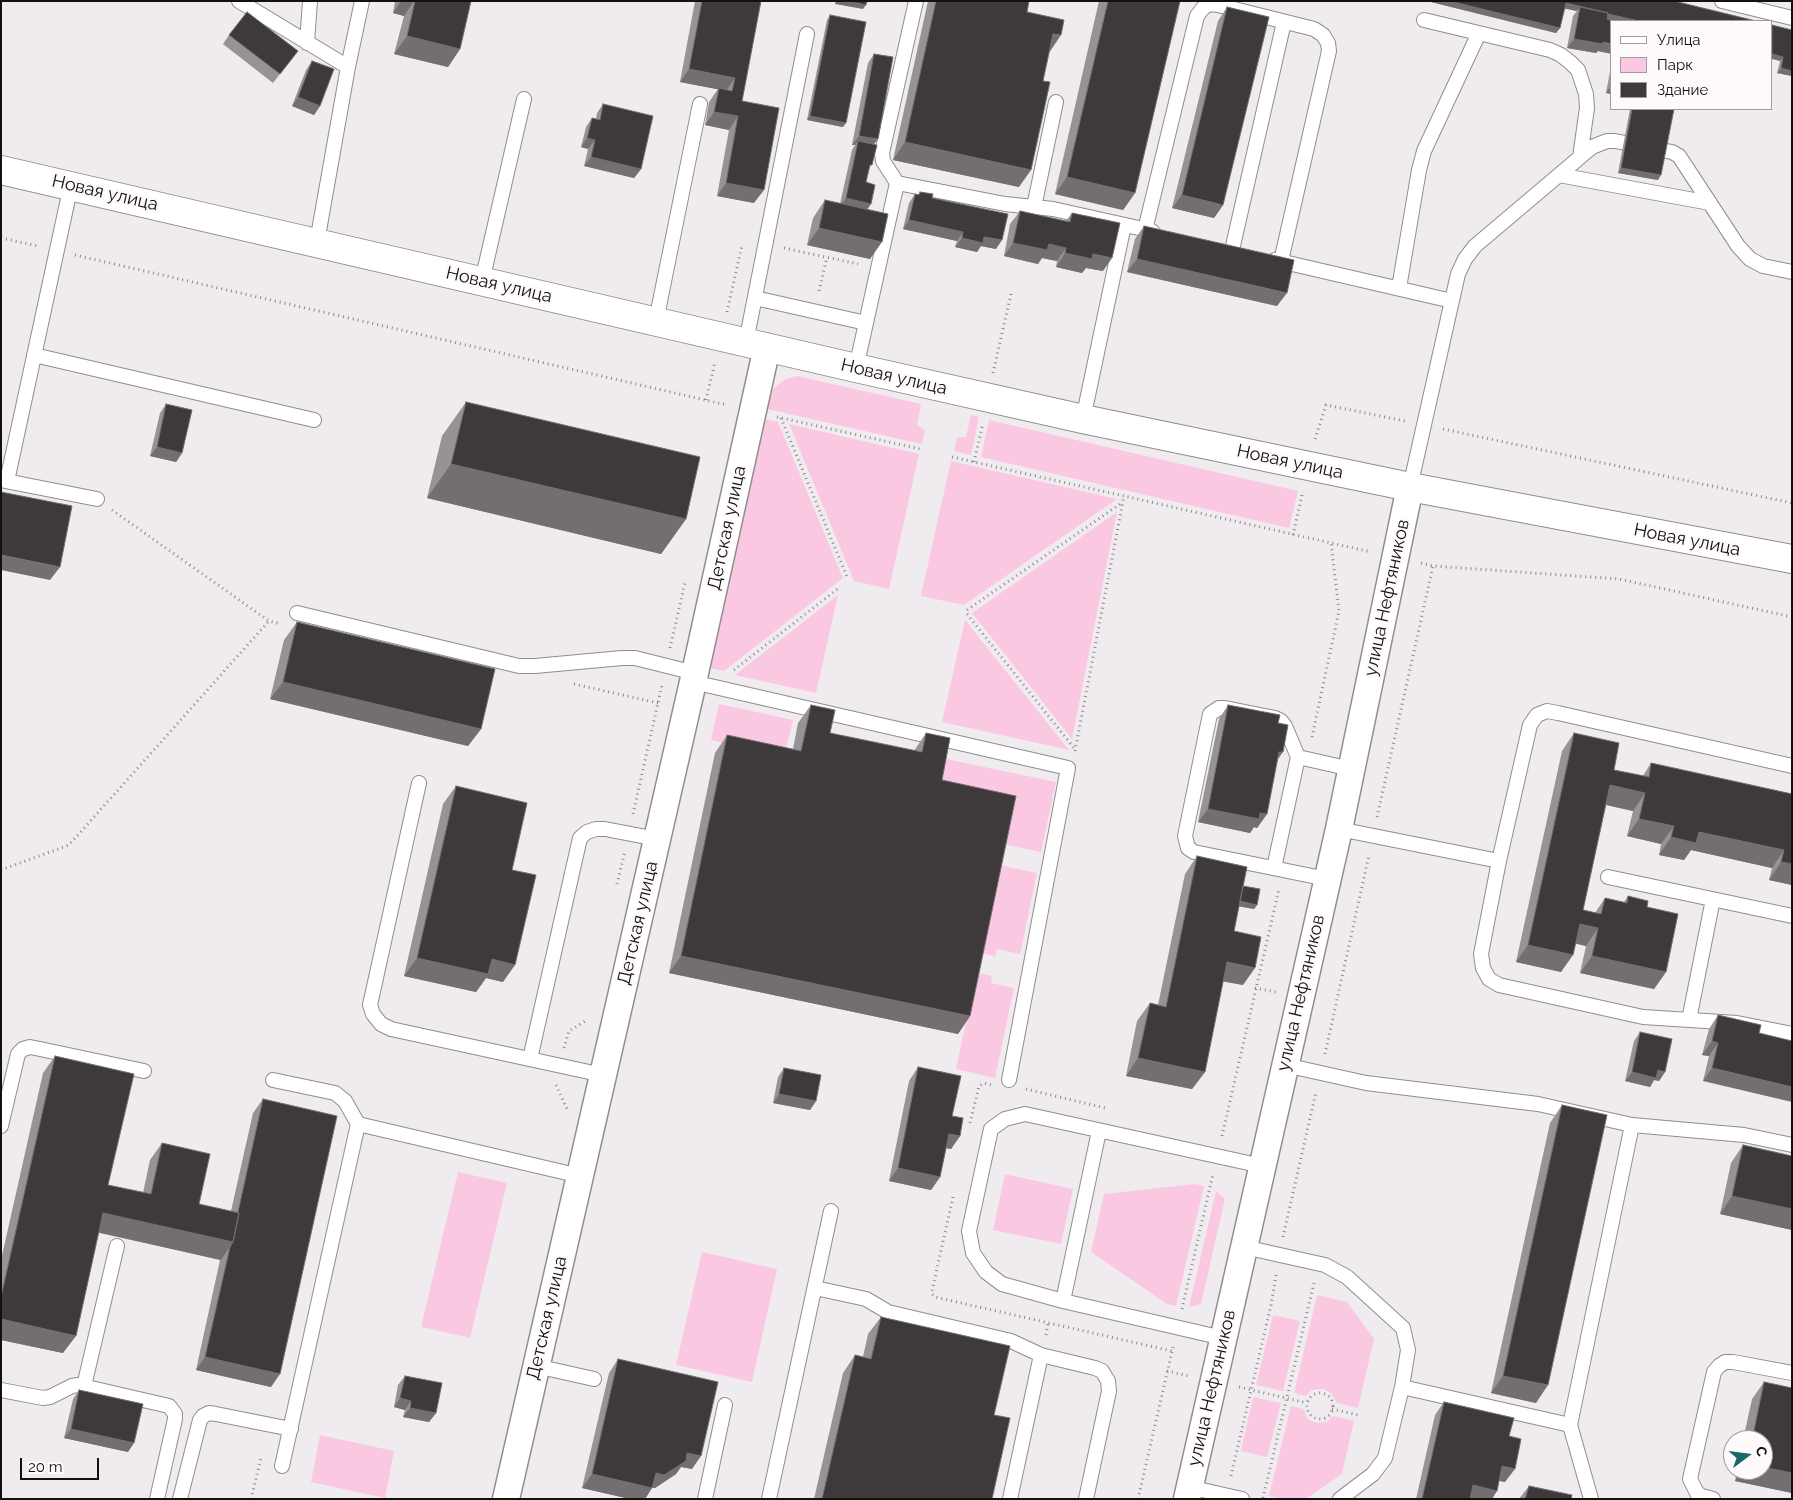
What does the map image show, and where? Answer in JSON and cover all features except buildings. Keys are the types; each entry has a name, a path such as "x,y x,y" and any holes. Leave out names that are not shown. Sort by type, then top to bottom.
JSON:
{"street":[{"name":"Новая улица","path":"1,170 1083,419 1410,487 1792,560"},
{"name":"Детская улица","path":"506,1499 694,678 752,411 756,345"},
{"name":"улица Нефтяников","path":"1188,1493 1339,829 1410,487"}],"lane":[{"path":"239,1 348,67"},
{"path":"307,43 310,1"},
{"path":"317,242 348,67 362,1"},
{"path":"856,368 898,183 883,160 882,154 916,1"},
{"path":"1722,1 1784,11"},
{"path":"1145,230 1197,16 1209,4 1314,29 1323,35 1328,43 1329,51 1282,261"},
{"path":"1424,20 1550,50 1560,55 1578,70 1586,94 1587,108 1580,157"},
{"path":"1248,254 1227,249 1284,22"},
{"path":"1399,288 1419,170 1424,151 1479,33"},
{"path":"756,345 755,298 807,34"},
{"path":"482,281 524,99"},
{"path":"1034,207 1056,102"},
{"path":"656,322 700,104"},
{"path":"1410,487 1458,274 1465,258 1592,147 1607,141 1615,141 1672,152 1679,156 1738,246 1750,259 1763,266 1792,272"},
{"path":"1559,175 1710,203"},
{"path":"898,183 1005,204 1052,209 1164,234"},
{"path":"71,185 34,355 4,480 97,499"},
{"path":"1083,419 1124,225"},
{"path":"1265,258 1452,301"},
{"path":"755,298 866,324"},
{"path":"34,355 314,420"},
{"path":"297,613 519,666 635,658 694,678 1068,768 1008,1080"},
{"path":"1279,869 1303,758 1281,721 1275,718 1218,708 1210,714 1185,836 1188,848 1194,852 1327,879"},
{"path":"1792,766 1548,711 1537,715 1530,725 1499,861 1481,954 1483,968 1489,979 1499,985 1642,1017 1737,1023 1792,1034"},
{"path":"1303,758 1351,769"},
{"path":"419,783 370,1005 373,1014 381,1024 391,1029 604,1075"},
{"path":"530,1059 580,838 587,832 605,828 657,839"},
{"path":"1339,829 1499,861"},
{"path":"1608,876 1792,916"},
{"path":"1689,1020 1713,899"},
{"path":"1,1126 18,1054 23,1049 30,1047 144,1071"},
{"path":"1285,1065 1366,1083 1538,1104 1632,1125 1744,1135 1792,1145"},
{"path":"273,1080 335,1093 344,1101 358,1124 282,1466"},
{"path":"1223,1338 1063,1301 1002,1284 986,1272 973,1253 969,1231 991,1129 1005,1119 1025,1114 1262,1166"},
{"path":"358,1124 580,1176"},
{"path":"1590,1499 1570,1425 1632,1125"},
{"path":"1063,1301 1099,1130"},
{"path":"769,1499 831,1211"},
{"path":"84,1386 117,1246"},
{"path":"1244,1247 1325,1265 1347,1277 1403,1328 1408,1350 1402,1387 1385,1458 1374,1474 1340,1499"},
{"path":"815,1288 866,1299 888,1312 1011,1341 1041,1355 1102,1371 1108,1381 1109,1392 1086,1499"},
{"path":"1010,1499 1041,1355"},
{"path":"1713,1499 1697,1493 1690,1479 1714,1372 1725,1362 1733,1362 1792,1373"},
{"path":"536,1366 594,1379"},
{"path":"1,1390 43,1398 78,1385 169,1406 175,1414 175,1419 157,1499"},
{"path":"1402,1387 1570,1425"},
{"path":"705,1499 725,1405"},
{"path":"180,1499 200,1420 203,1416 216,1414 291,1430"},
{"path":"1188,1493 1242,1499"}],"path":[{"path":"1,238 920,449"},
{"path":"766,244 879,268"},
{"path":"815,312 827,257"},
{"path":"1314,443 1326,405 1792,502"},
{"path":"781,417 848,579"},
{"path":"952,457 1331,543 1339,611 1303,758"},
{"path":"1068,768 1075,750 1124,496"},
{"path":"1075,750 967,612 1123,502"},
{"path":"1227,1496 1433,566 1618,579 1792,617"},
{"path":"1,870 69,845 270,621"},
{"path":"1138,1499 1218,1156 1279,869"},
{"path":"970,1125 979,1086 984,1083 999,1087 1007,1085 1008,1080"},
{"path":"954,1193 932,1291 934,1297 1172,1351"},
{"path":"1263,1499 1318,1264"},
{"path":"1316,1394 1324,1394 1331,1400 1332,1409 1325,1417 1315,1418 1308,1410 1308,1400 1316,1394"},
{"path":"1332,1409 1358,1415"}],"green space":[{"path":"797,376 921,404 917,425 925,430 922,444 767,409 775,387 784,380"},
{"path":"971,415 979,417 971,455 954,451 957,438 966,437"},
{"path":"765,419 778,422 843,578 724,671 710,668"},
{"path":"989,420 1298,491 1289,528 981,457"},
{"path":"789,424 919,454 889,589 854,581"},
{"path":"951,461 1117,499 964,605 921,596"},
{"path":"1117,512 1072,739 972,613"},
{"path":"838,595 816,693 735,675"},
{"path":"965,620 1069,750 942,722"},
{"path":"719,704 793,720 784,757 711,740"},
{"path":"941,758 1056,782 1041,852 1002,844 934,790"},
{"path":"999,865 1037,873 1020,954 997,949 995,956 981,953"},
{"path":"976,973 992,976 991,983 1014,988 995,1078 956,1069"},
{"path":"458,1172 507,1183 470,1338 421,1327"},
{"path":"1005,1174 1073,1189 1061,1244 993,1230"},
{"path":"1195,1184 1204,1186 1176,1306 1167,1304 1091,1252 1104,1194"},
{"path":"1216,1191 1225,1199 1201,1304 1189,1307"},
{"path":"702,1252 777,1269 752,1382 676,1365"},
{"path":"1317,1295 1347,1302 1374,1339 1358,1408 1337,1403 1331,1393 1323,1389 1312,1390 1305,1396 1294,1393"},
{"path":"1273,1315 1300,1321 1283,1391 1256,1385"},
{"path":"1253,1397 1281,1403 1267,1457 1241,1451"},
{"path":"1291,1406 1303,1409 1308,1419 1316,1423 1327,1422 1333,1416 1354,1421 1342,1474 1306,1499 1280,1499 1269,1496"},
{"path":"320,1435 394,1451 385,1498 311,1482"}]}
